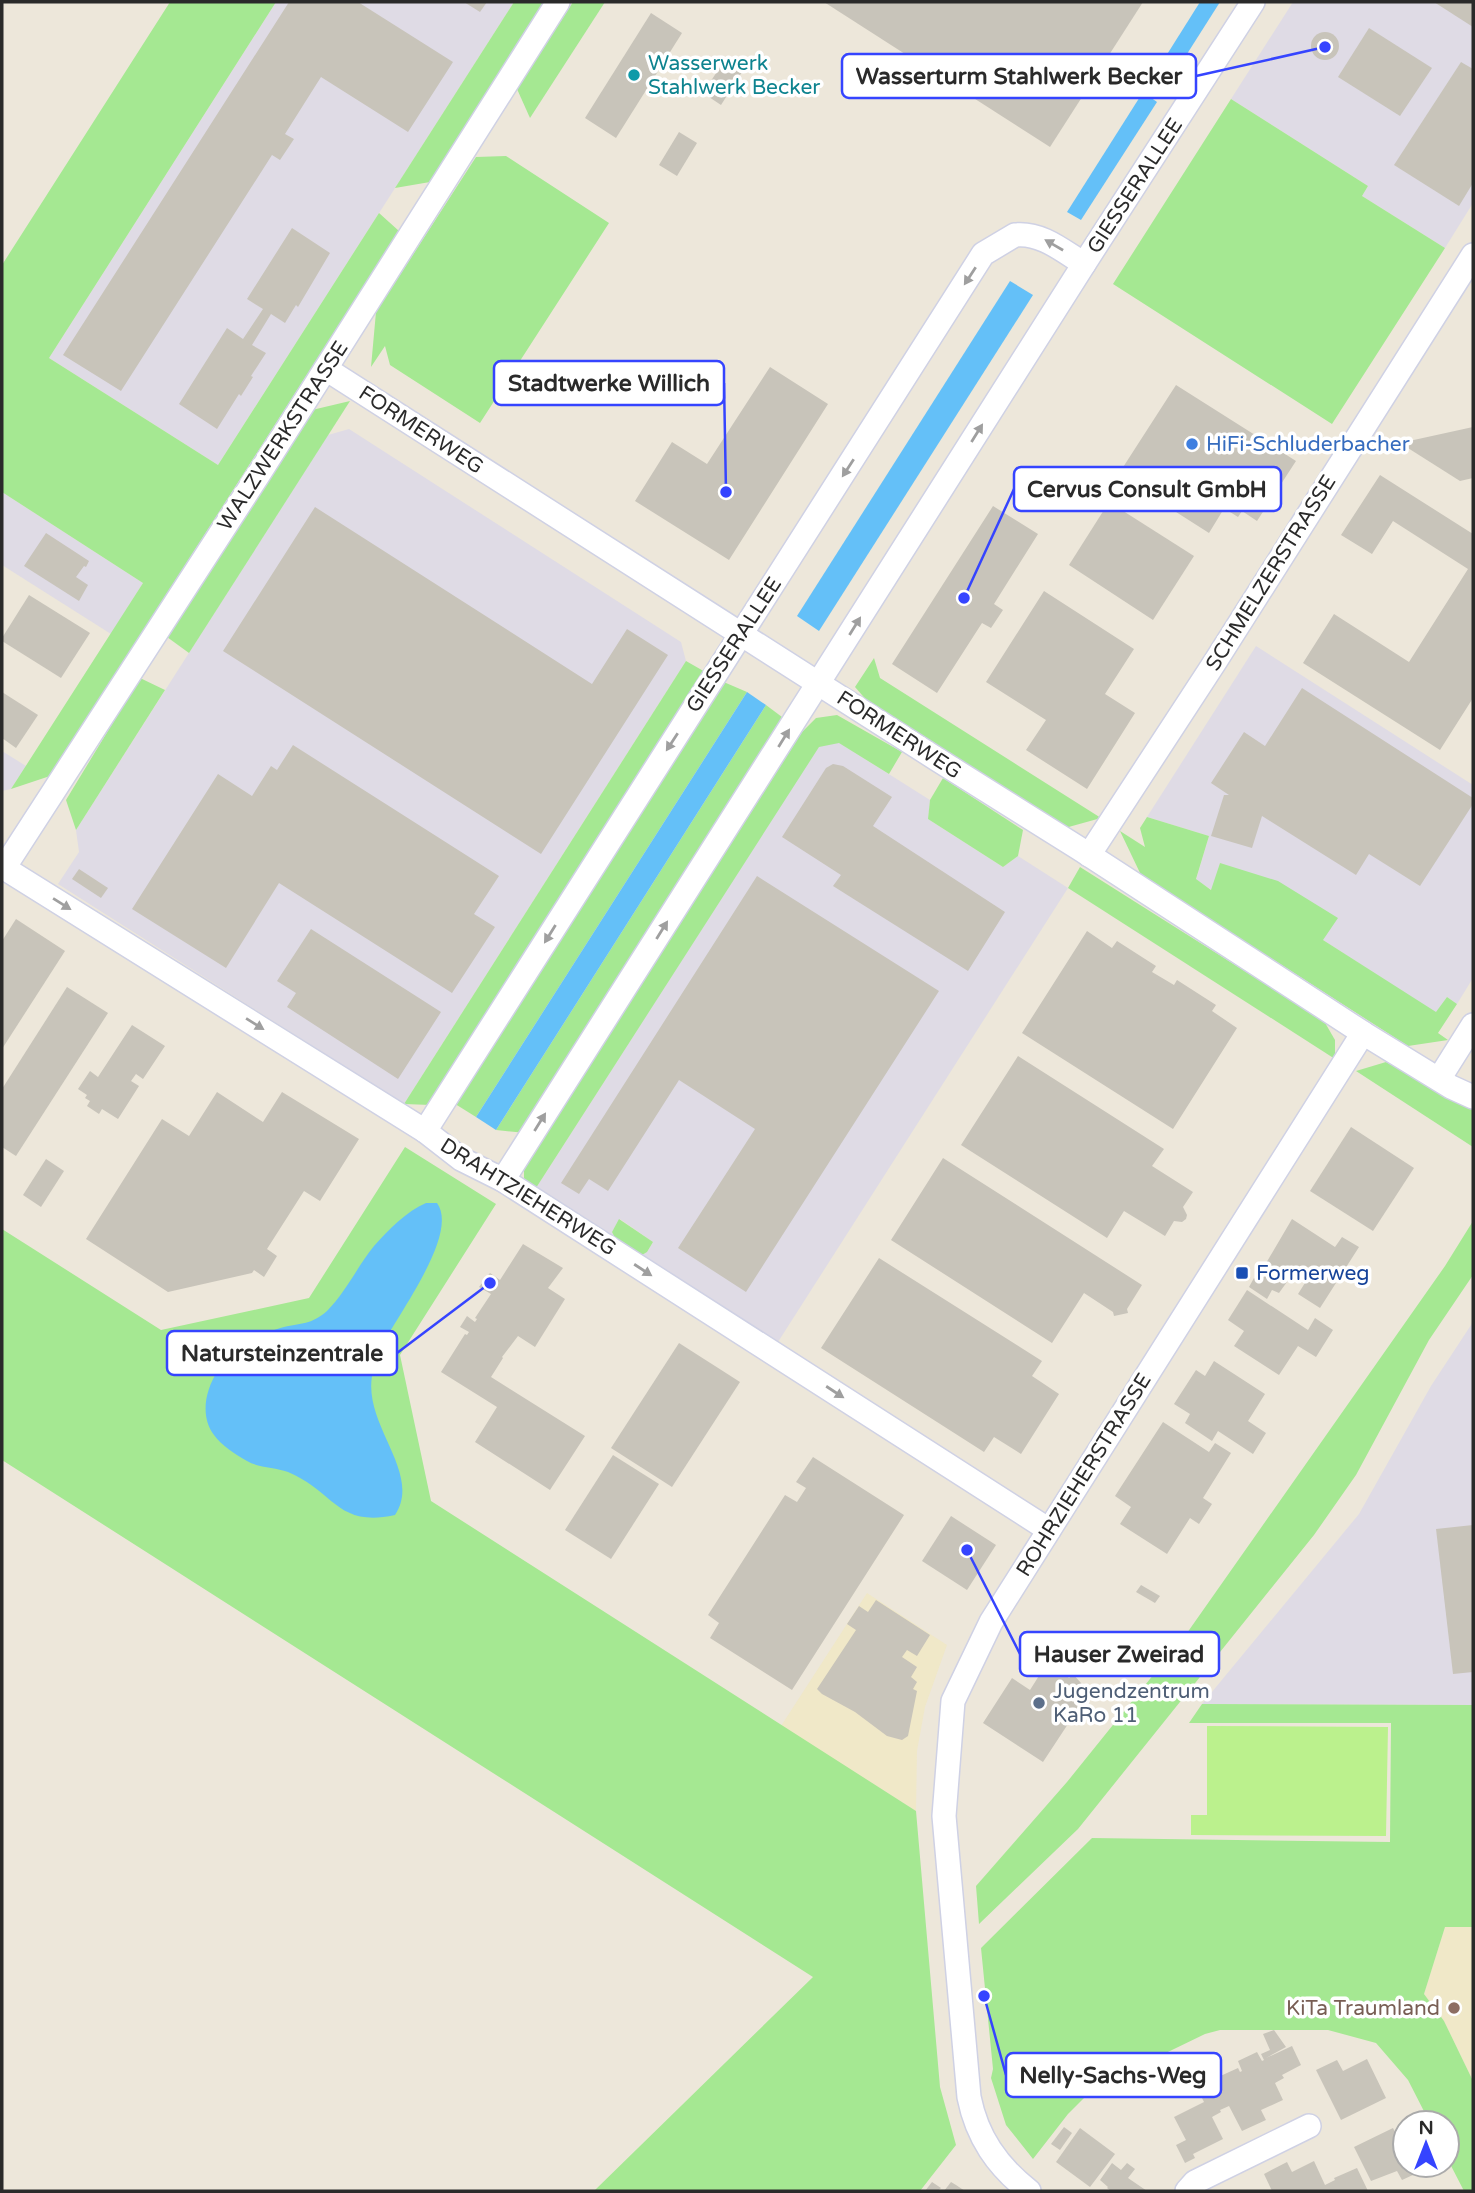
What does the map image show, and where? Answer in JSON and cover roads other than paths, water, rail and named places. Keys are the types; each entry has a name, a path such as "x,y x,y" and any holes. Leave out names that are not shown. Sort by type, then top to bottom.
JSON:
{"street":[{"name":"WALZWERKSTRASSE","path":"4,868 326,369 558,2"},
{"name":"GIESSERALLEE","path":"503,1180 1253,2"},
{"name":"GIESSERALLEE","path":"425,1131 984,254 1021,234 1045,240 1084,264"},
{"name":"SCHMELZERSTRASSE","path":"1089,855 1473,255"},
{"name":"FORMERWEG","path":"326,369 1089,855 1363,1033 1473,1097"},
{"name":"DRAHTZIEHERWEG","path":"4,868 425,1131 461,1158 503,1180 1049,1530"},
{"path":"1439,1079 1473,1025"},
{"name":"ROHRZIEHERSTRASSE","path":"1029,2191 1008,2173 991,2153 982,2139 972,2110 944,1816 953,1701 991,1622 1363,1033"},
{"path":"1187,2191 1195,2182 1309,2126"}],"water":[{"path":"1200,2 1220,2 1180,65 1166,56"},
{"path":"1143,92 1157,102 1081,220 1067,212"},
{"path":"1010,281 1033,295 819,631 797,616"},
{"path":"747,692 766,705 496,1130 476,1117"},
{"path":"426,1203 437,1203 442,1217 440,1235 423,1276 380,1350 371,1388 374,1407 397,1463 402,1481 402,1498 395,1515 376,1518 360,1516 337,1506 288,1472 252,1463 229,1450 217,1439 208,1423 207,1397 217,1372 235,1351 269,1332 306,1323 321,1316 340,1296 379,1240 405,1216"}],"place":[{"name":"Wasserturm Stahlwerk Becker","path":"1325,47"},
{"name":"Wasserwerk Stahlwerk Becker","path":"634,75"},
{"name":"HiFi-Schluderbacher","path":"1192,444"},
{"name":"Stadtwerke Willich","path":"726,492"},
{"name":"Cervus Consult GmbH","path":"964,598"},
{"name":"Formerweg","path":"1242,1273"},
{"name":"Natursteinzentrale","path":"490,1283"},
{"name":"Hauser Zweirad","path":"967,1550"},
{"name":"Jugendzentrum KaRo 11","path":"1039,1703"},
{"name":"Nelly-Sachs-Weg","path":"984,1996"},
{"name":"KiTa Traumland","path":"1454,2008"}]}
